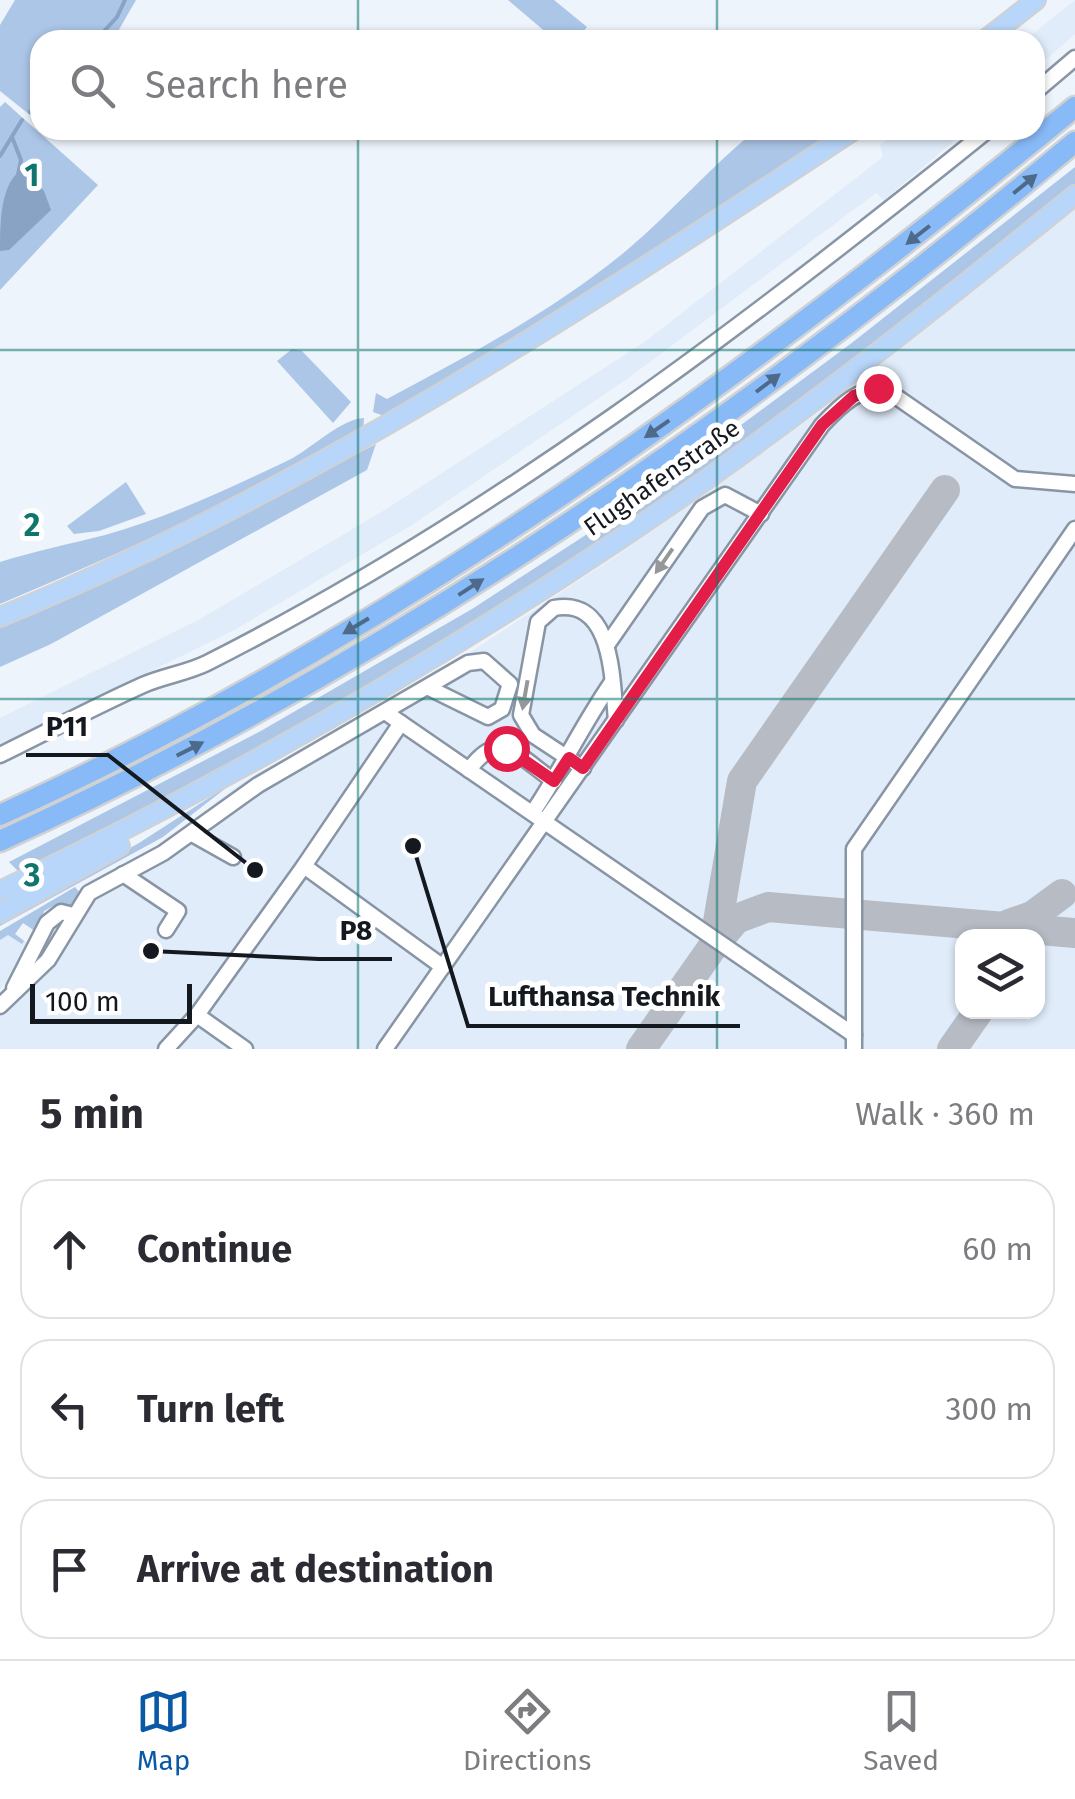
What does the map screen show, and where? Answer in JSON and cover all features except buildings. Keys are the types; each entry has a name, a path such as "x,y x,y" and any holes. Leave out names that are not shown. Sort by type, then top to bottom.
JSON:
{"highway":[{"path":"1045,131 1075,107"},
{"path":"0,815 301,659 559,497 810,318 1034,140"},
{"path":"0,842 212,738 469,588 766,384 1075,142"}],"main road":[{"path":"998,30 1036,0"},
{"path":"0,617 151,552 383,429 520,347 839,140"},
{"name":"Flughafenstraße","path":"0,891 382,690 624,536 837,383 1075,195"},
{"name":"Flughafenstraße","path":"0,913 161,825 250,762"}],"street":[{"path":"1045,84 1075,58"},
{"path":"0,756 146,683 203,666 444,526 620,410 772,299 975,140"},
{"path":"385,1049 539,817 583,768 830,416 854,396 878,388 1015,479 1075,484"},
{"path":"607,645 702,508 725,495 761,514"},
{"path":"854,1042 854,849 1075,529"},
{"path":"583,768 533,735 522,716 538,622 554,608 575,609 600,625 607,645 616,720"},
{"path":"4,998 48,960 89,893 192,834 258,785 427,687 476,660 494,666 510,684 502,709 488,717 427,687"},
{"path":"539,817 569,758 572,739 612,682"},
{"path":"385,712 854,1042"},
{"path":"190,1048 170,1043 196,1015 402,724"},
{"path":"470,770 486,748 496,746 554,781"},
{"path":"192,834 233,857"},
{"path":"304,866 442,967"},
{"path":"123,874 178,912 166,930"},
{"path":"196,1015 245,1049"}],"shaded area":[{"path":"15,0 136,0 119,30 30,30 30,115 0,91 0,25"},
{"path":"508,0 554,0 587,27 543,30"},
{"path":"1075,0 1075,34 1045,60 1045,30 1038,30"},
{"path":"5,102 30,124 30,140 48,140 98,185 0,290 0,107"},
{"path":"745,140 823,140 535,329 387,417 373,412 376,393 387,399 449,366 541,312 599,272"},
{"path":"886,140 955,140 884,200 876,193 627,379 412,525 236,629 0,746 0,718 200,619 383,511 643,343 883,157 880,145"},
{"path":"1075,167 1075,187 922,307 689,483 529,593 343,706 23,876 9,862 259,732 472,609 641,499 853,342"},
{"path":"23,169 44,191 51,210 9,250 0,251 6,193 15,175"},
{"path":"1075,208 1075,1049 0,1049 0,1006 41,967 89,893 88,882 166,841 243,782 475,649 630,547 833,402"},
{"path":"292,349 302,351 351,402 333,423 277,361"},
{"path":"364,418 363,433 318,457 183,523 0,604 0,562 105,535 176,511 291,459 336,429"},
{"path":"376,444 367,470 51,644 0,667 0,627 184,543"},
{"path":"126,482 146,514 99,531 74,534 67,526"},
{"path":"235,781 163,837 0,926 0,920 139,843"},
{"path":"75,887 80,893 70,907 57,904 44,911 38,933 23,923 15,934 24,941 22,944 8,935 0,940 0,931"},
{"path":"9,929 31,946 0,990 0,934"}],"waterway":[{"path":"105,30 125,0"},
{"path":"0,156 22,120"},
{"path":"12,137 21,160 18,175"}],"taxiway":[{"path":"641,1049 714,945 742,781 945,490"},
{"path":"1009,924 1032,916 1062,894"},
{"path":"714,945 736,919 768,907 1075,933"},
{"path":"952,1049 973,1019"}],"place":[{"name":"Lufthansa Technik","path":"413,846"},
{"name":"P11","path":"255,870"},
{"name":"P8","path":"151,951"}],"route":[{"path":"506,748 554,781 569,758 583,768 822,425 854,396 878,388"}]}
